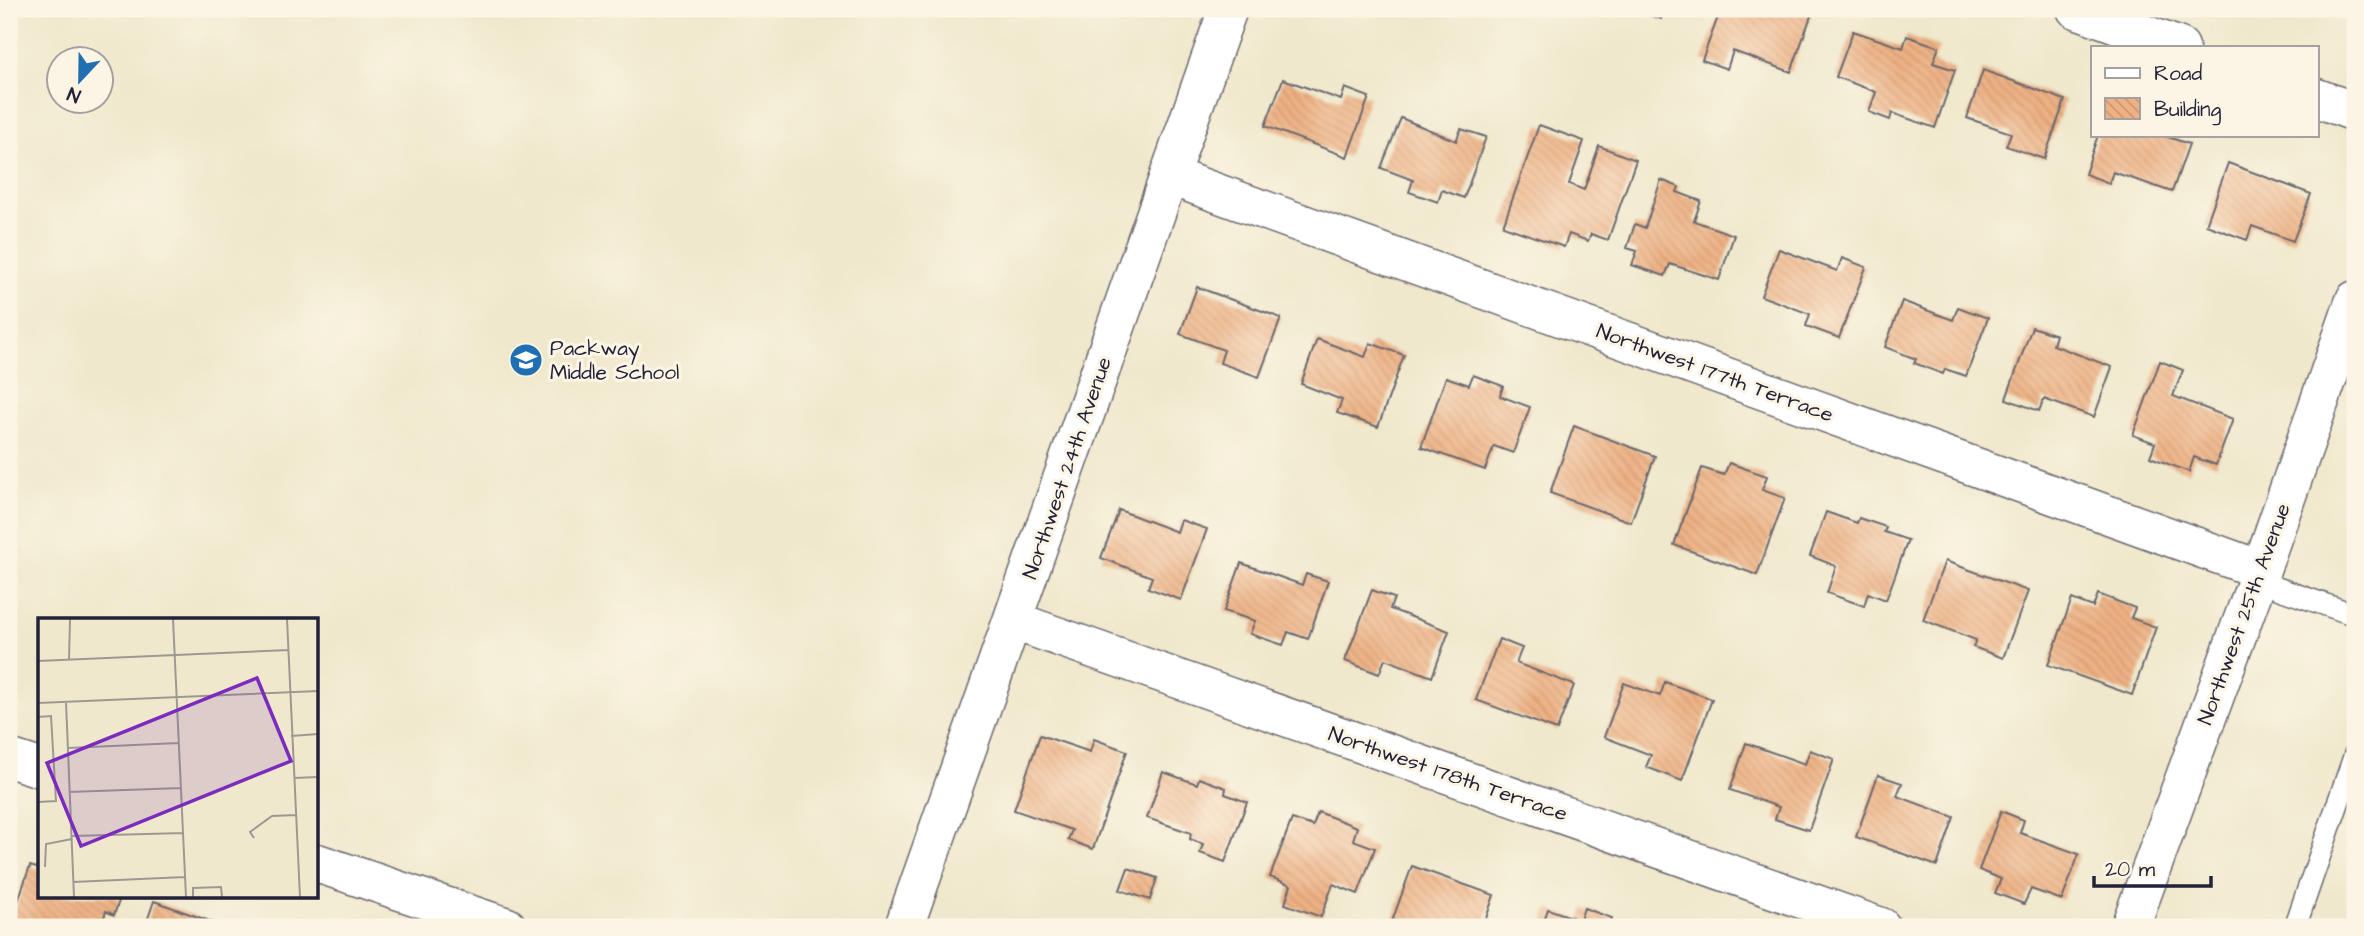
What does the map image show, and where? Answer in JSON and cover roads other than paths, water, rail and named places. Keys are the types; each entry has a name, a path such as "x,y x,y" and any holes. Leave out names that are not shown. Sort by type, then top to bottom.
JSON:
{"street":[{"name":"Northwest 24th Avenue","path":"904,927 1228,9"},
{"path":"2076,9 2177,46"},
{"path":"2318,98 2355,112"},
{"name":"Northwest 177th Terrace","path":"1170,176 2259,575"},
{"name":"Northwest 25th Avenue","path":"2130,927 2259,575 2355,300"},
{"name":"Northwest 178th Terrace","path":"1014,621 1881,927"},
{"path":"9,758 38,767"},
{"path":"318,863 507,927"}],"lane":[{"path":"2259,575 2355,615"},
{"path":"2294,927 2355,754"}],"place":[{"name":"Packway Middle School","path":"526,360"}]}
